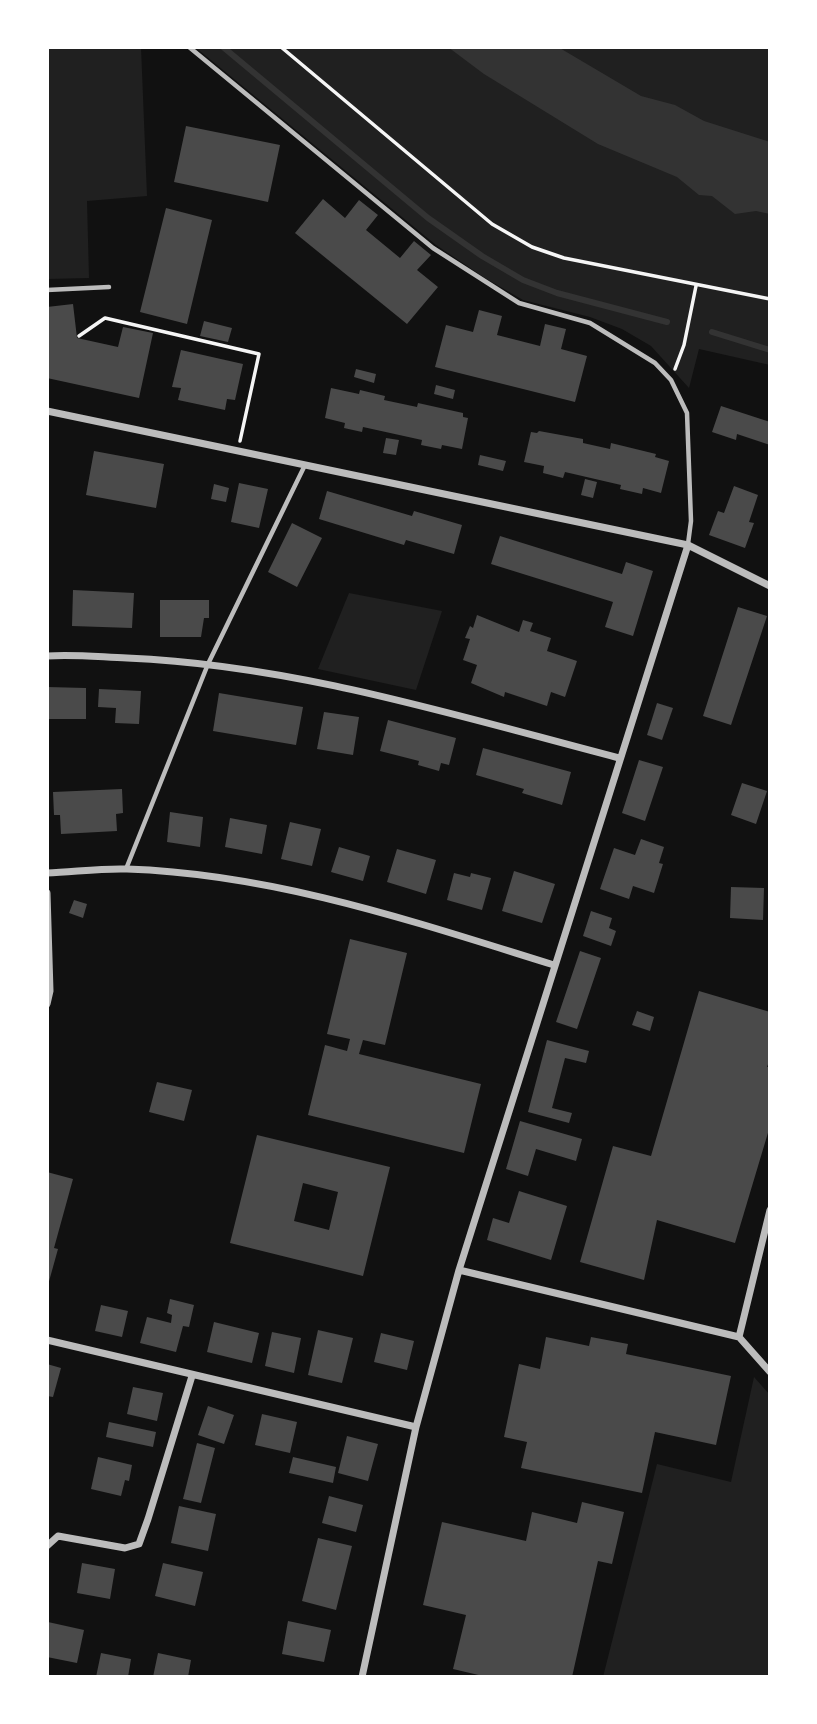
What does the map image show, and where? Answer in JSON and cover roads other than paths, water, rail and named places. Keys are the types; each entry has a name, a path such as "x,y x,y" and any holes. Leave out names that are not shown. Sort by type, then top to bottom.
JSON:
{"street":[{"path":"47,411 688,545 770,586"},
{"path":"362,1677 415,1427 459,1270 688,545"},
{"path":"47,656 155,659 208,664 345,687 619,758"},
{"path":"47,873 126,869 220,877 299,891 388,913 554,965"},
{"path":"47,893 50,991 47,1004"},
{"path":"739,1337 770,1210"},
{"path":"459,1270 739,1337 770,1372"},
{"path":"47,1340 415,1427"},
{"path":"47,1546 58,1536 125,1548 139,1544 192,1376"}],"lane":[{"path":"189,47 433,248 519,303 590,323 655,363 671,380 680,396 689,427 691,521 688,545"},
{"path":"47,290 109,287"},
{"path":"126,869 208,664 305,464"}],"waterway":[{"path":"223,47 428,218 482,256 523,280 557,293 667,322"},
{"path":"712,332 770,350"}]}
